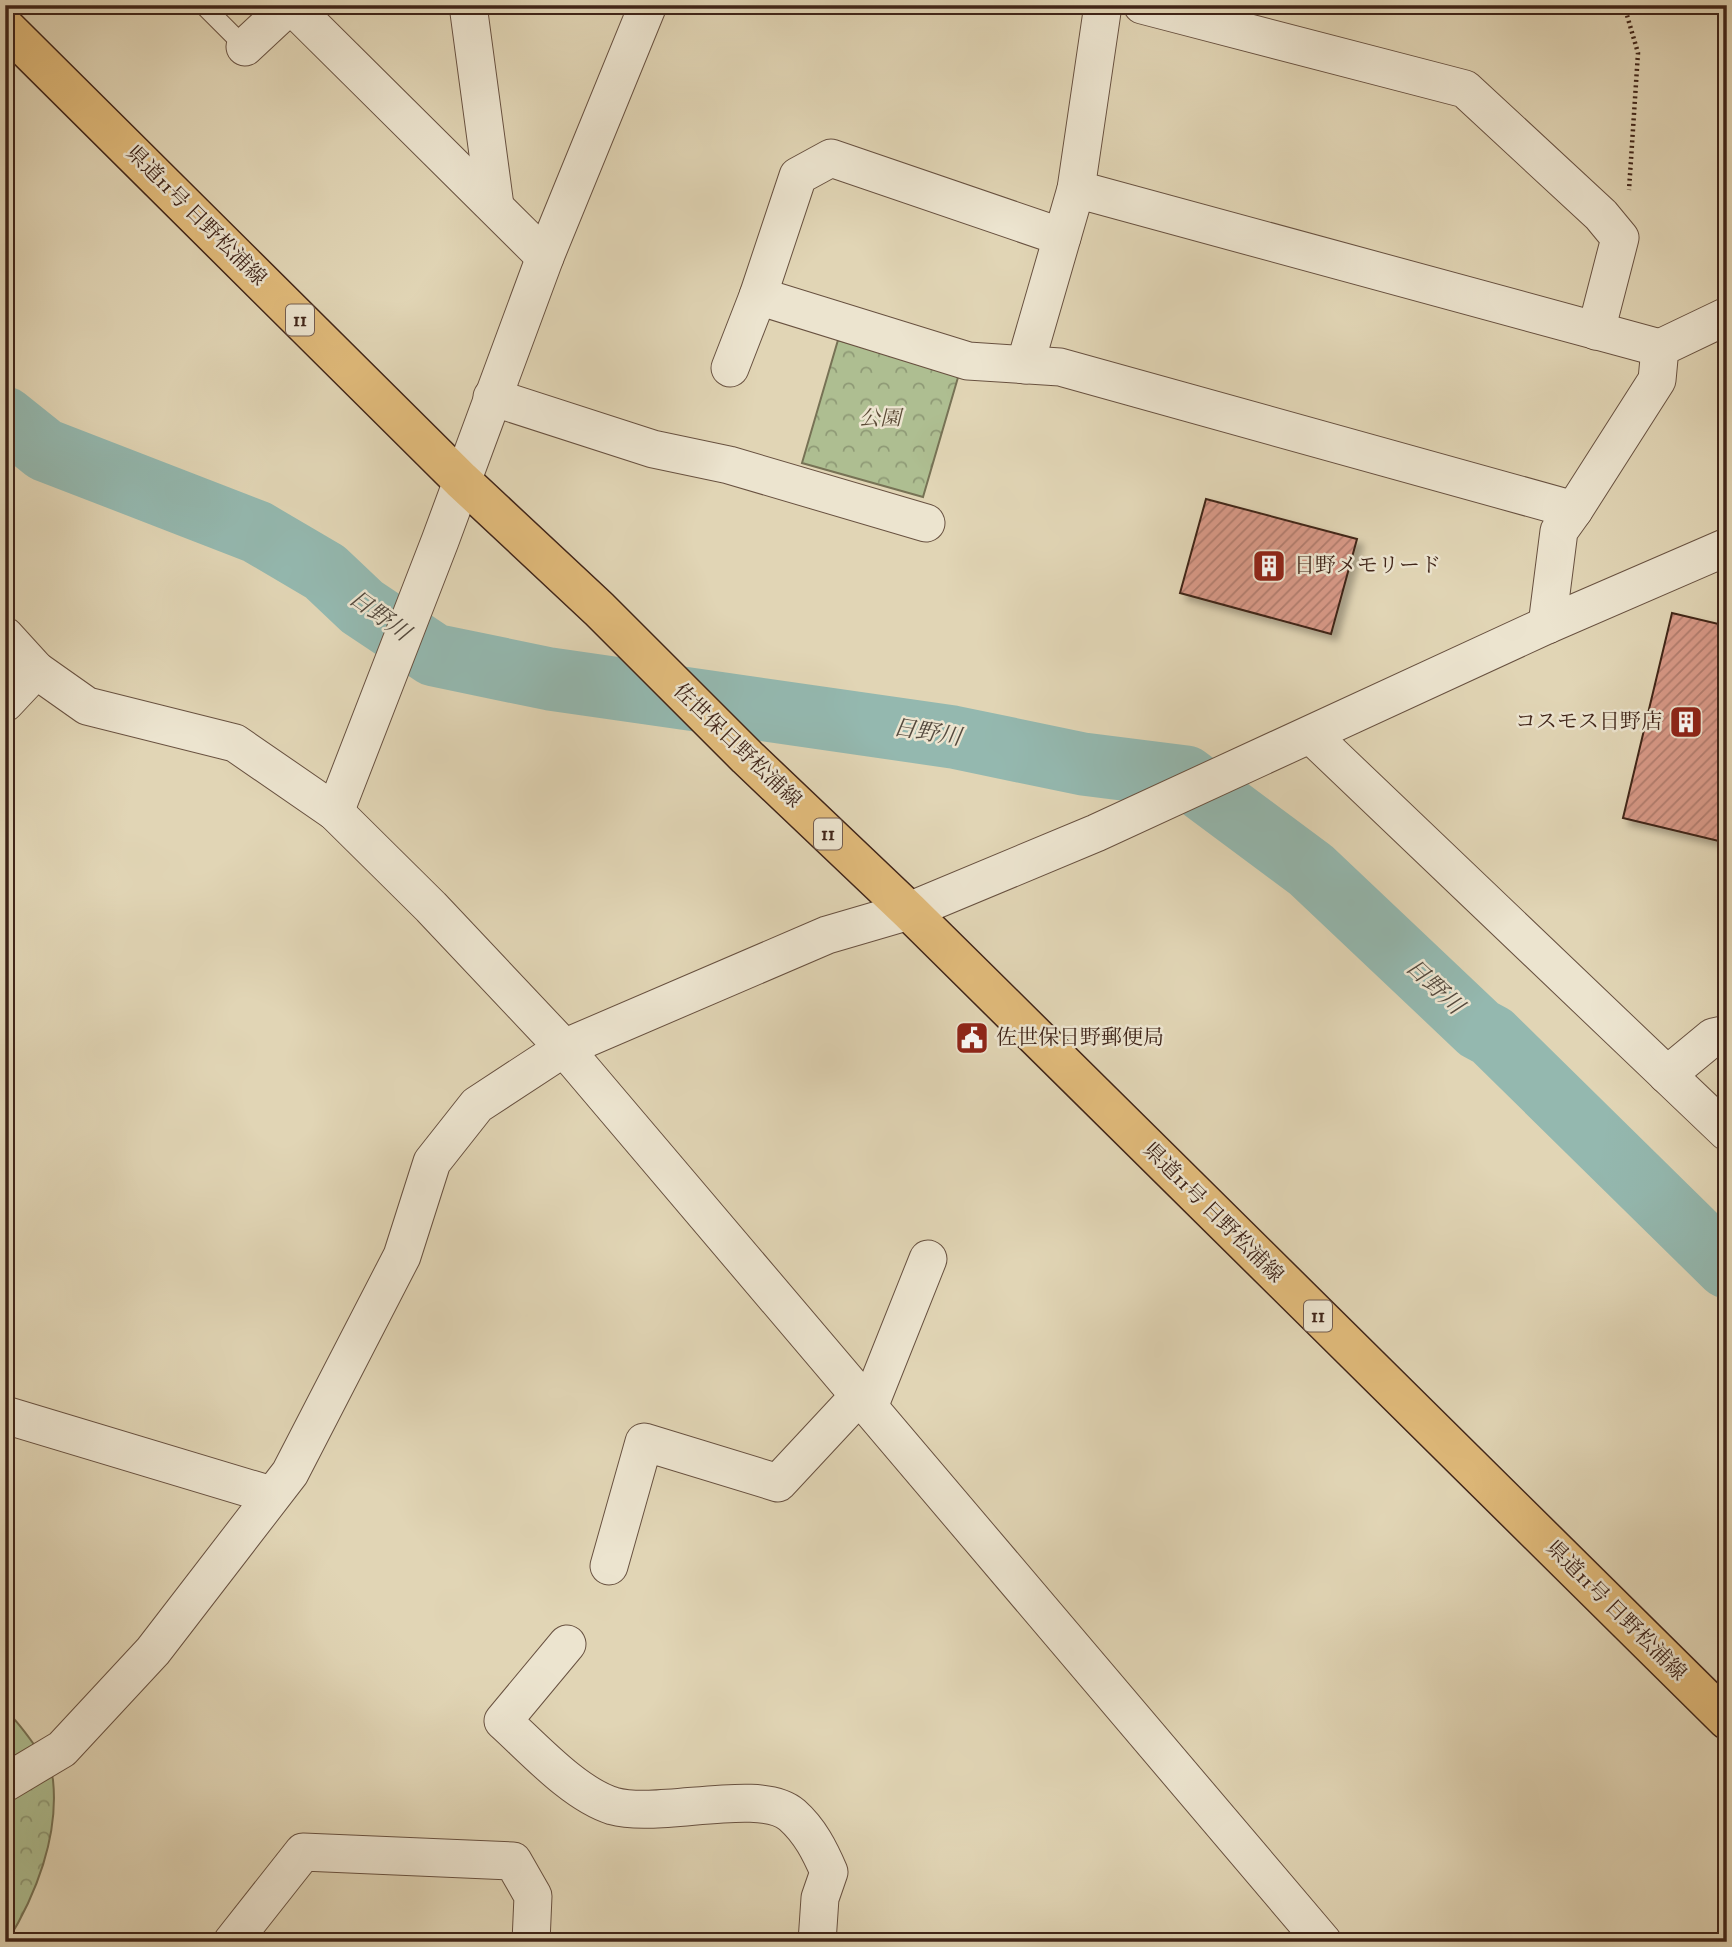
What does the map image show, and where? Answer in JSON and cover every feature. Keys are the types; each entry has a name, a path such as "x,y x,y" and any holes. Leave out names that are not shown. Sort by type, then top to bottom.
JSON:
{"main road":[{"name":"県道11号 日野松浦線","path":"5,27 461,480 598,609"},
{"name":"佐世保日野松浦線","path":"598,609 908,911"},
{"name":"県道11号 日野松浦線","path":"908,911 1727,1720"}],"street":[{"path":"244,47 290,5 545,257"},
{"path":"468,5 495,206"},
{"path":"335,812 440,541 545,257 648,5"},
{"path":"1025,365 1076,189 1103,5"},
{"path":"1142,5 1465,89 1601,215 1620,238 1596,331"},
{"path":"730,368 758,296 798,176 831,158 1062,237"},
{"path":"1076,189 1660,348 1727,316"},
{"path":"758,296 968,361 1060,367 1574,510"},
{"path":"1547,625 1559,531 1657,380 1660,348"},
{"path":"492,397 653,449 729,465 926,523"},
{"path":"5,1783 62,1749 153,1651 290,1473 402,1256 432,1162 477,1105 564,1048 827,935 908,911 1096,833 1547,625 1727,547"},
{"path":"5,636 36,670 87,706 235,743 335,812 431,907 564,1048 1323,1942"},
{"path":"5,703 36,670"},
{"path":"1311,735 1727,1132"},
{"path":"1667,1075 1713,1037 1727,1034"},
{"path":"609,1566 644,1441 778,1483 864,1402 928,1259"},
{"path":"5,1415 271,1495"},
{"path":"567,1644 503,1721 574,1784 612,1805 659,1811 753,1802 790,1812 815,1841 829,1872 820,1898 817,1942"},
{"path":"232,1942 303,1852 513,1861 533,1896 531,1942"}],"lane":[{"path":"203,5 244,47"}],"path":[{"path":"1620,238 1640,226 1628,188 1638,53 1625,5"}],"green space":[{"name":"公園","path":"838,340 959,374 923,497 802,463"},
{"path":"5,1710 25,1732 51,1773 54,1801 49,1843 36,1885 7,1942"}],"building":[{"name":"日野メモリード","path":"1206,499 1357,539 1331,634 1180,593"},
{"name":"コスモス日野店","path":"1672,613 1727,626 1727,843 1623,818"}],"waterway":[{"name":"日野川","path":"5,418 45,450 257,532 325,572 362,607 434,655 550,679 953,737 1083,764 1186,777 1311,870 1479,1029 1492,1036 1727,1267"}],"place":[{"name":"日野メモリード","path":"1269,566"},
{"name":"コスモス日野店","path":"1686,722"},
{"name":"佐世保日野郵便局","path":"972,1038"}]}
